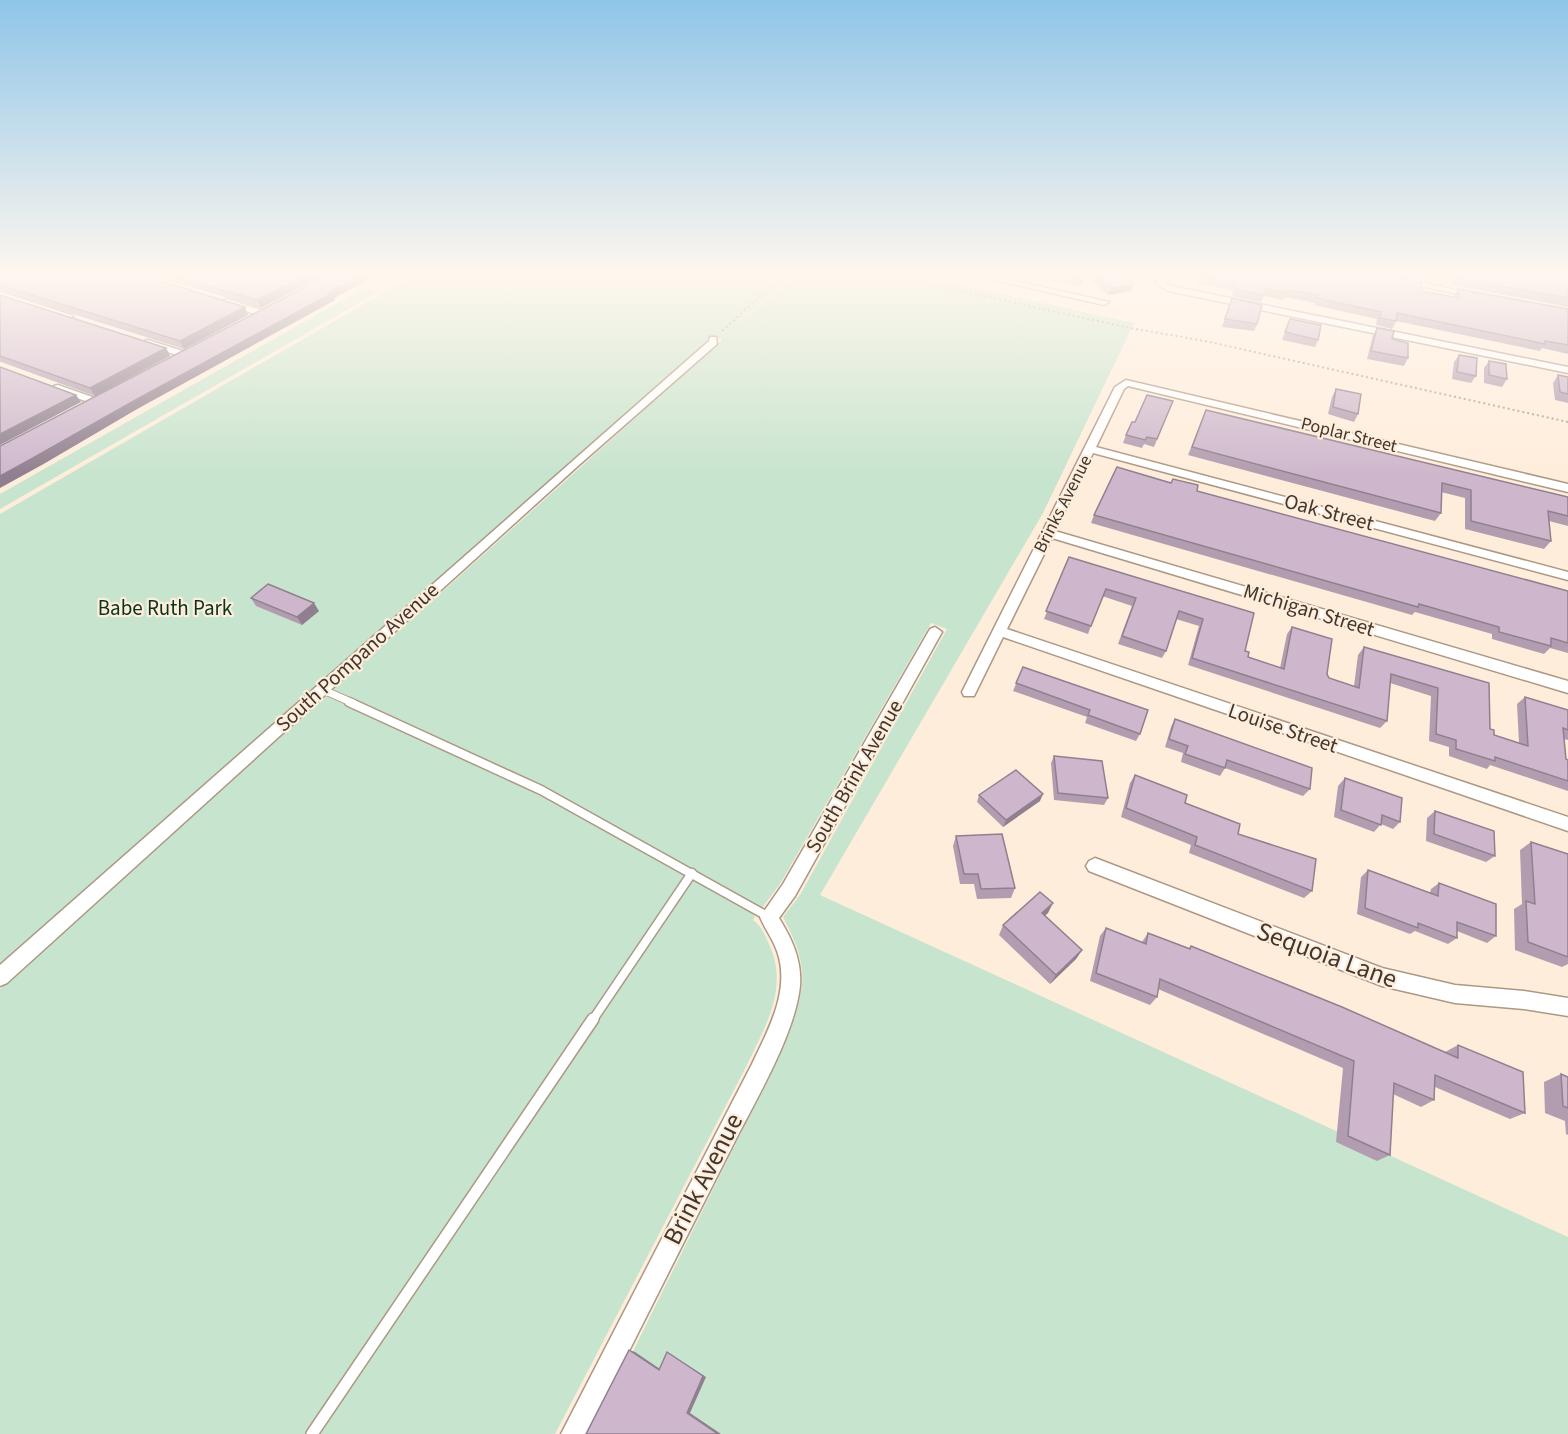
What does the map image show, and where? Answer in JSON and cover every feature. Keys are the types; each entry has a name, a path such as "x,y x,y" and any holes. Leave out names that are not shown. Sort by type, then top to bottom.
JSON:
{"street":[{"path":"142,341 178,357 192,349"},
{"name":"South Pompano Avenue","path":"0,977 714,341"},
{"path":"1426,341 1568,370"},
{"name":"Brinks Avenue","path":"999,631 1120,387 1130,383"},
{"name":"Poplar Street","path":"1130,383 1568,488"},
{"path":"52,386 99,399 84,407"},
{"name":"Oak Street","path":"1091,449 1568,576"},
{"name":"Michigan Street","path":"1049,533 1568,687"},
{"path":"969,692 999,631"},
{"name":"Louise Street","path":"999,631 1568,824"},
{"name":"South Brink Avenue","path":"769,917 789,890 935,632"},
{"name":"Sequoia Lane","path":"1095,866 1382,977 1455,994 1524,1000 1568,1007"},
{"name":"Brink Avenue","path":"573,1434 759,1071 784,1012 791,977 790,961 769,917"}],"lane":[{"path":"321,689 504,771 769,917"},
{"path":"312,1434 692,873"}],"path":[{"path":"1205,341 1568,422"}],"green space":[{"path":"270,341 293,341 0,509 0,494"},
{"name":"Babe Ruth Park","path":"300,341 717,341 0,977 0,514"},
{"path":"721,341 1125,341 1043,513 820,895 1568,1237 1568,1434 592,1434 784,1046 801,995 802,967 783,917 800,895 947,629 931,623 780,884 762,908 753,913 755,917 753,920 760,927 768,942 777,974 776,990 768,1020 747,1065 555,1434 0,1434 0,989"}],"building":[{"path":"0,341 144,341 166,348 90,388 0,356"},
{"path":"202,341 244,341 0,476 0,446"},
{"path":"1374,341 1408,343 1408,358 1371,351"},
{"path":"1530,341 1568,341 1568,345 1545,341 1545,344"},
{"path":"1459,355 1477,358 1476,376 1457,372"},
{"path":"1489,361 1506,364 1507,379 1489,375"},
{"path":"0,367 76,395 0,434"},
{"path":"1558,375 1568,377 1568,394 1560,392"},
{"path":"1336,389 1361,394 1358,414 1333,407"},
{"path":"1147,395 1173,401 1157,439 1147,437 1145,440 1126,435 1132,422 1135,422"},
{"path":"1206,410 1568,497 1568,516 1548,511 1551,541 1471,521 1471,490 1442,483 1441,513 1192,447"},
{"path":"1117,467 1171,483 1173,479 1198,485 1197,491 1568,591 1568,643 1551,638 1551,646 1499,632 1499,627 1419,604 1418,607 1094,515"},
{"path":"1069,557 1254,613 1245,651 1249,652 1248,657 1284,669 1292,627 1332,639 1327,674 1329,678 1359,688 1364,647 1489,683 1490,729 1494,730 1494,735 1528,746 1525,697 1568,710 1568,730 1563,728 1566,759 1568,760 1568,781 1495,757 1495,761 1456,749 1456,740 1436,734 1438,688 1391,674 1387,721 1192,658 1203,619 1179,611 1166,651 1122,636 1136,598 1106,589 1091,626 1046,611"},
{"path":"268,584 314,603 297,617 251,598"},
{"path":"1023,667 1148,710 1140,734 1088,715 1090,710 1016,683"},
{"path":"1175,719 1312,768 1310,789 1227,760 1225,768 1185,754 1188,746 1169,739"},
{"path":"1054,756 1102,761 1108,798 1058,793"},
{"path":"1016,770 1043,794 1006,820 979,795"},
{"path":"1135,775 1187,795 1185,803 1240,824 1238,834 1316,859 1312,891 1195,845 1197,837 1126,808"},
{"path":"1345,778 1402,798 1400,822 1382,815 1381,825 1341,810"},
{"path":"1435,811 1494,831 1495,856 1434,834"},
{"path":"1002,834 1015,888 981,889 978,874 964,874 956,836"},
{"path":"1531,842 1568,854 1568,957 1528,942 1526,901 1535,904"},
{"path":"1368,870 1438,896 1439,883 1496,904 1496,936 1457,922 1457,938 1418,923 1418,928 1365,908"},
{"path":"1040,892 1053,903 1042,913 1082,950 1056,975 1003,925"},
{"path":"1106,928 1146,944 1148,933 1190,949 1191,946 1342,1007 1458,1058 1458,1045 1523,1072 1525,1113 1435,1075 1434,1100 1394,1083 1390,1155 1348,1136 1354,1061 1160,979 1157,997 1096,973"},
{"path":"1561,1074 1568,1077 1568,1108 1563,1106"},
{"path":"629,1350 659,1370 667,1352 703,1376 687,1413 718,1434 586,1434"}]}
